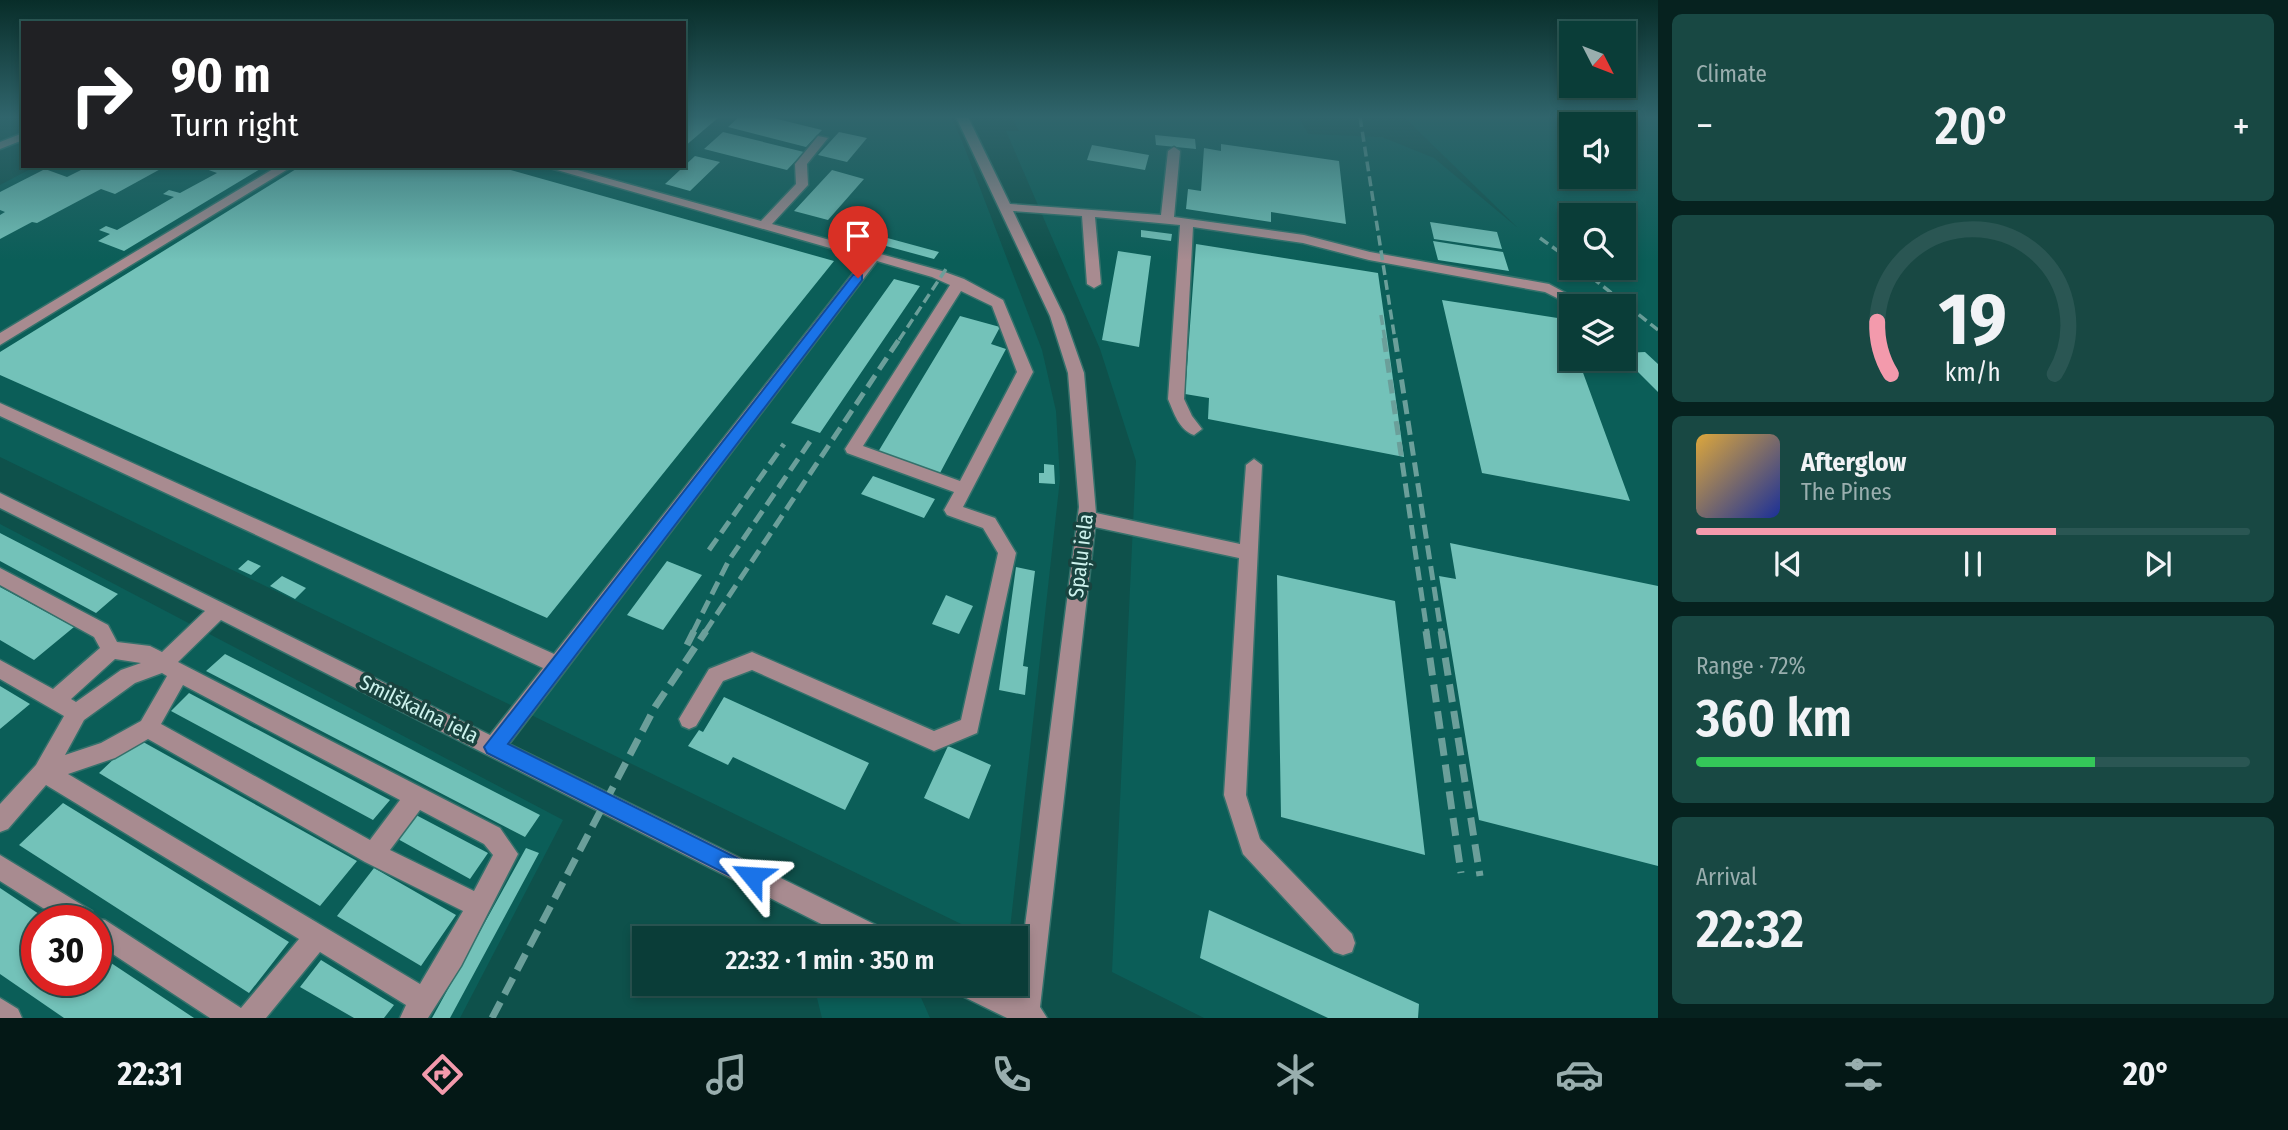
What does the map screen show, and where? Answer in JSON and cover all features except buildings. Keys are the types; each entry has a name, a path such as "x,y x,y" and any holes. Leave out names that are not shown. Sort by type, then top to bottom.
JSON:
{"street":[{"path":"763,226 802,185 801,165"},
{"name":"Spaļu iela","path":"984,165 1057,316 1076,373 1086,518 1029,1017"},
{"path":"1167,220 1173,165"},
{"path":"0,340 284,168"},
{"path":"556,168 959,282 998,303 1025,372 953,510 989,523 1006,554 970,726 934,741 752,661 716,675 689,719"},
{"path":"1004,206 1240,228 1304,239 1369,256 1549,288 1560,294"},
{"path":"1088,213 1094,284"},
{"path":"1187,223 1176,399 1185,419 1194,429"},
{"path":"494,747 874,256"},
{"path":"959,282 853,449 964,489"},
{"path":"0,409 558,665"},
{"path":"1254,465 1235,795 1251,846 1343,943"},
{"name":"Smilškalna iela","path":"0,500 851,926"},
{"path":"1086,518 1249,554"},
{"path":"0,576 101,631 111,650"},
{"path":"44,772 107,751 148,728 171,668 219,610"},
{"path":"44,772 317,936 417,1009 452,957 506,854 492,836 150,655 111,650 54,701"},
{"path":"4,810 44,772 77,713 128,676 171,668"},
{"path":"0,669 77,713"},
{"path":"148,728 373,854 478,906"},
{"path":"373,854 416,797"},
{"path":"0,867 60,905"},
{"path":"250,1018 317,936"},
{"path":"112,939 233,1018"},
{"path":"988,996 1029,1017"},
{"path":"0,1011 9,1018"}],"shaded area":[{"path":"686,165 971,165 1042,350 1056,411 1060,479 1010,926 965,926 0,457 0,185 32,168 686,168"},
{"path":"1020,165 1442,165 1518,228 1453,165 1559,165 1559,189 1636,189 1636,165 1658,165 1658,1018 1204,1018 1112,972 1136,461 1100,349"},
{"path":"0,524 563,820 460,1018 0,1018"},
{"path":"920,996 930,1018 822,1018 817,998"}],"railway":[{"path":"1367,165 1395,340"},
{"path":"1540,238 1559,252"},
{"path":"899,340 946,269"},
{"path":"1595,280 1658,330"},
{"path":"1381,315 1385,340"},
{"path":"705,632 900,338"},
{"path":"1384,338 1427,632"},
{"path":"1395,338 1441,632"},
{"path":"693,632 729,560 811,440"},
{"path":"709,550 784,444"},
{"path":"687,645 694,631"},
{"path":"492,1018 655,707 706,631"},
{"path":"1426,631 1461,873"},
{"path":"1441,631 1480,876"}],"route":[{"path":"752,876 494,747 858,278"}]}
